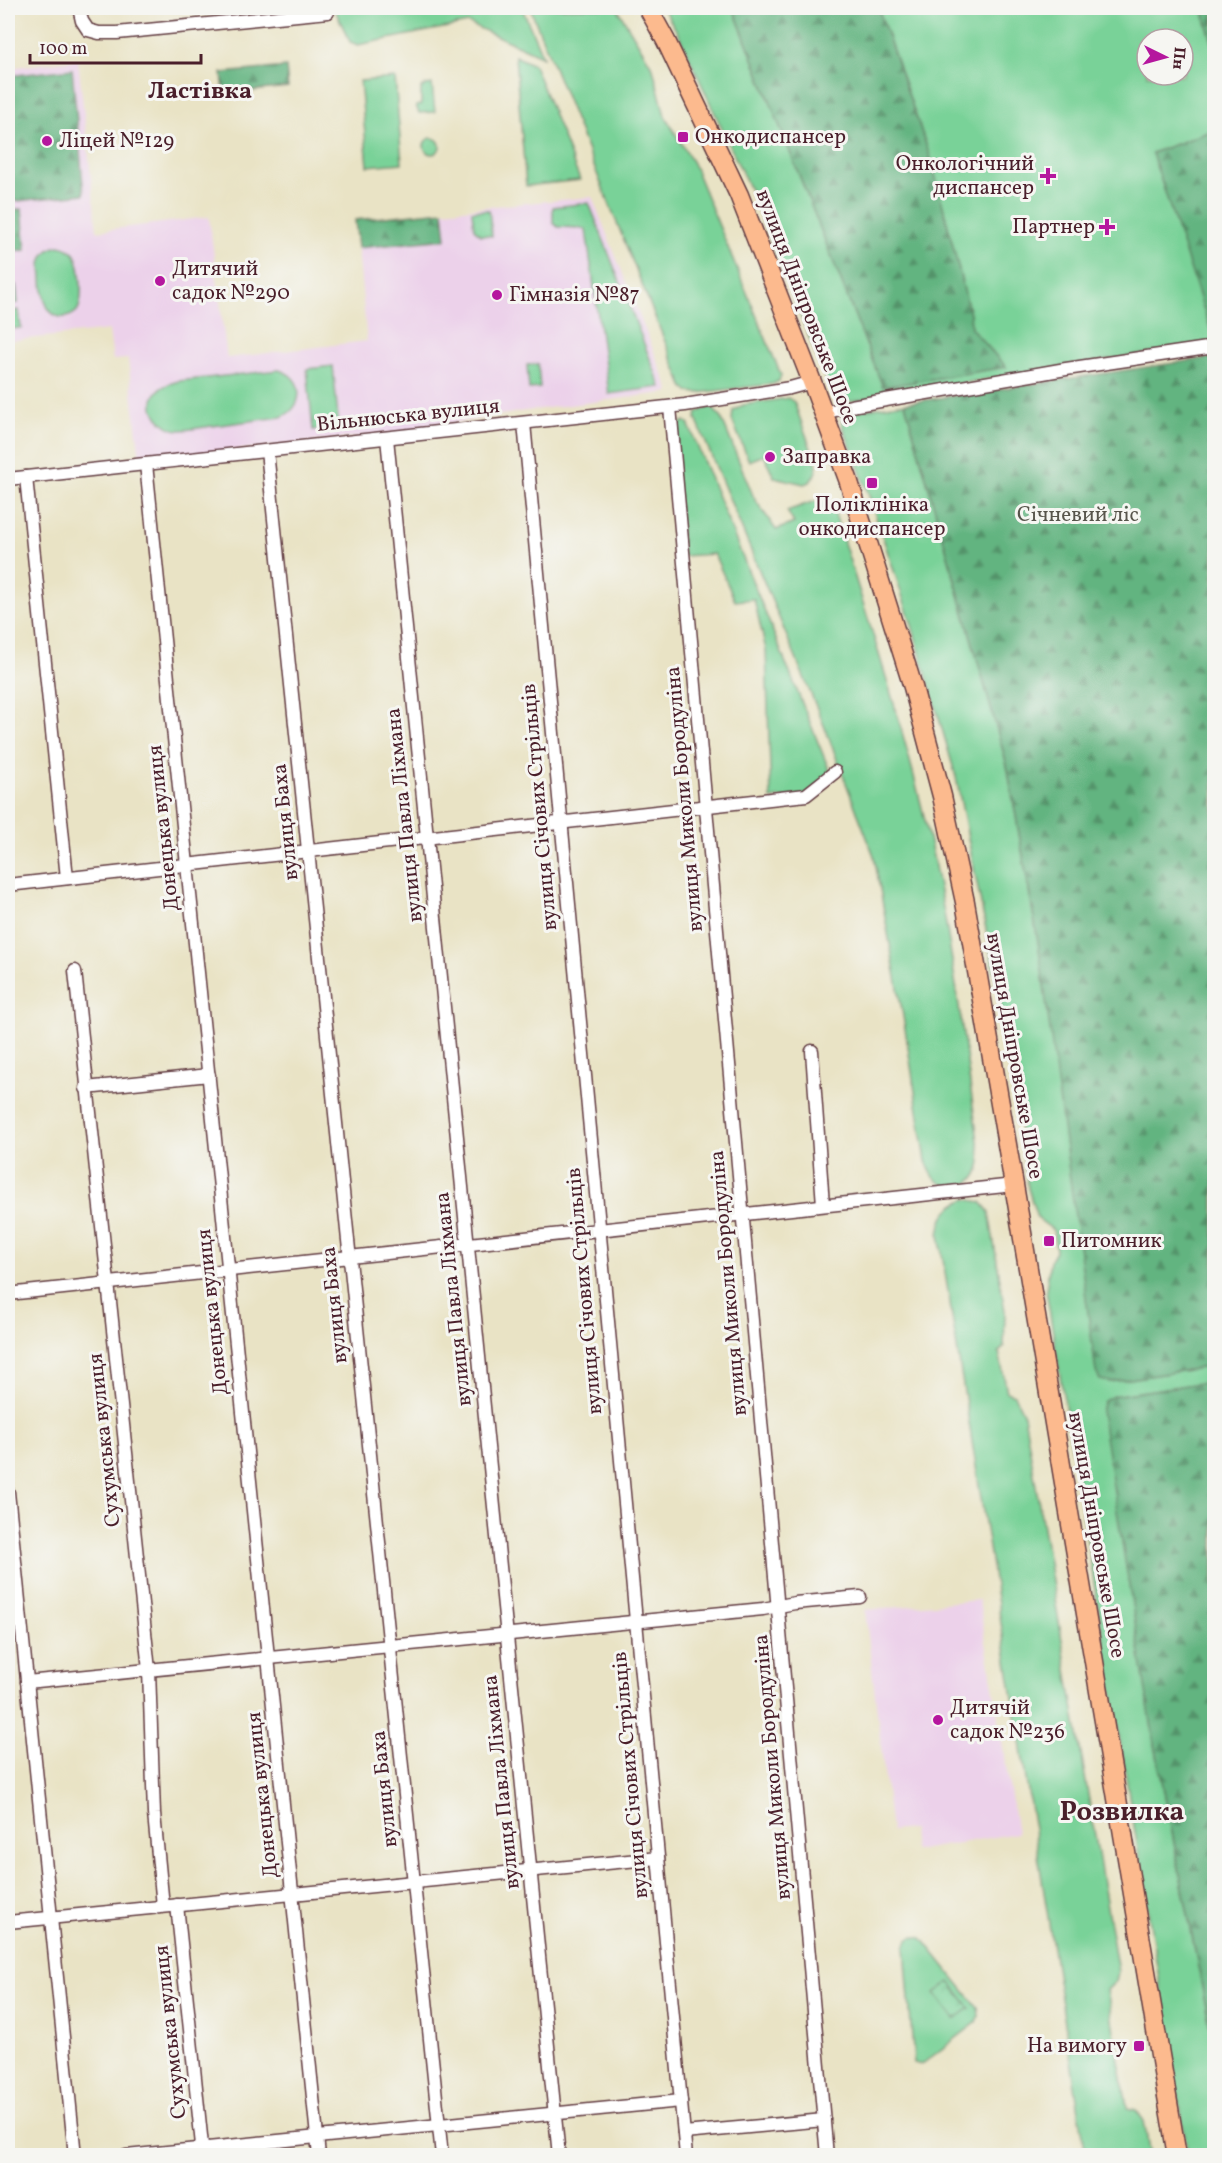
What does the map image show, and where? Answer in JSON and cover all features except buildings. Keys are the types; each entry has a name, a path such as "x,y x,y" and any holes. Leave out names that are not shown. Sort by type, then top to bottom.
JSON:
{"main road":[{"name":"вулиця Дніпровське Шосе","path":"648,8 739,195 824,413 848,479 906,666 942,796 965,902 1178,2156"}],"street":[{"path":"79,8 82,21 88,30 99,33 328,12"},
{"path":"824,413 851,406 1066,369 1215,346"},
{"name":"Вільнюська вулиця","path":"8,479 669,407 790,388 812,382"},
{"name":"вулиця Миколи Бородуліна","path":"669,407 827,2156"},
{"name":"вулиця Січових Стрільців","path":"524,423 686,2156"},
{"name":"вулиця Павла Ліхмана","path":"387,438 559,2156"},
{"name":"вулиця Баха","path":"267,451 442,2156"},
{"name":"Донецька вулиця","path":"146,464 319,2156"},
{"path":"26,477 67,878"},
{"path":"8,885 806,795 835,772"},
{"name":"Сухумська вулиця","path":"75,971 149,1670 154,1814 163,1906"},
{"path":"812,1051 823,1205"},
{"path":"86,1088 209,1075"},
{"path":"8,1294 1014,1185"},
{"path":"8,1492 75,2156"},
{"path":"27,1682 860,1597"},
{"path":"8,1922 658,1858"},
{"name":"Сухумська вулиця","path":"177,1905 202,2152"},
{"path":"126,2156 202,2152 317,2137 681,2101"},
{"path":"684,2133 824,2120"}],"shaded area":[{"name":"Гімназія №87","path":"78,60 97,231 209,217 227,358 367,341 358,248 446,239 443,211 592,197 670,392 525,411 387,434 140,460 128,359 113,360 109,330 8,341 8,68"},
{"name":"Дитячій садок №236","path":"979,1600 1017,1833 914,1851 912,1829 891,1831 865,1610"}],"green space":[{"path":"334,8 522,8 543,57 468,23 358,45 350,42"},
{"path":"530,8 617,8 653,68 665,116 693,163 781,375 779,381 773,384 698,393 688,392 683,386"},
{"name":"Онкологічний диспансер","path":"663,8 733,8 883,387 1006,367 971,328 970,314 931,159 878,8 1202,8 1214,48 1214,130 1152,153 1214,337 1214,343 844,402 837,399 831,392 751,192 678,33"},
{"path":"733,8 878,8 931,159 970,314 971,328 1006,367 883,387"},
{"path":"1202,8 1214,8 1214,48"},
{"path":"515,56 534,65 580,180 526,186"},
{"path":"286,67 288,87 224,94 222,73"},
{"path":"72,69 84,194 8,202 8,76"},
{"path":"395,78 402,163 368,166 360,81"},
{"path":"432,84 435,112 419,113 416,106 421,105 421,88"},
{"path":"1214,130 1214,337 1213,337 1152,153"},
{"path":"429,138 435,138 440,146 438,152 429,154 424,149 424,143"},
{"path":"589,203 661,387 609,394 586,230 558,227 553,223 553,207"},
{"path":"22,209 26,250 8,252 8,210"},
{"path":"489,210 492,236 481,235 474,229 472,211"},
{"path":"443,211 446,239 358,248 355,220"},
{"path":"59,246 72,251 75,255 81,283 77,311 65,317 54,314 46,303 41,266 48,250"},
{"path":"16,285 18,303 8,304 8,286"},
{"path":"19,310 21,328 8,329 8,312"},
{"name":"Січневий ліс","path":"1214,357 1214,1366 1110,1382 1100,1380 1096,1372 1038,941 1007,765 905,403"},
{"path":"538,364 540,388 529,389 527,365"},
{"path":"333,366 339,428 313,430 307,369"},
{"path":"279,370 294,379 299,393 294,407 281,417 180,430 167,426 154,410 154,397 160,389 171,383"},
{"path":"788,398 794,402 817,465 816,473 810,482 804,484 774,477 764,455 749,461 732,420 733,411 743,405"},
{"path":"905,403 1007,765 1110,1382 1214,1366 1214,1381 1113,1396 1152,1729 1214,2048 1214,2155 1188,2155 1046,1290 1050,1261 1056,1251 1053,1230 1037,1218 1028,1188 1008,1041 956,777 911,622 868,493 842,424 842,417 847,412"},
{"path":"711,407 721,417 754,498 776,530 794,523 787,511 815,501 827,503 834,511 907,750 941,897 958,996 981,1162 973,1180 963,1185 948,1186 939,1182 926,1161 874,856 823,723 696,419 697,412"},
{"path":"685,421 688,423 831,774 806,795 771,799 766,650 754,599 735,601 714,554 683,556 672,434"},
{"path":"966,1199 981,1202 989,1212 1005,1311 1004,1347 999,1352 1007,1392 1014,1395 1024,1415 1118,1972 1116,1981 1107,1990 1127,2108 1136,2110 1144,2121 1150,2155 1086,2155 939,1235 946,1212"},
{"path":"1214,1381 1214,2048 1152,1729 1101,1411 1104,1401 1113,1396"},
{"path":"913,1936 922,1938 978,2008 979,2016 977,2022 921,2065 914,2063 905,1948 908,1939"},
{"path":"950,1982 970,2008 955,2019 935,1993"}],"place":[{"name":"Онкодиспансер","path":"683,137"},
{"name":"Ліцей №129","path":"47,141"},
{"name":"Онкологічний диспансер","path":"1048,176"},
{"name":"Партнер","path":"1107,227"},
{"name":"Дитячий садок №290","path":"160,281"},
{"name":"Гімназія №87","path":"497,295"},
{"name":"Заправка","path":"770,457"},
{"name":"Поліклініка онкодиспансер","path":"872,483"},
{"name":"Питомник","path":"1049,1241"},
{"name":"Дитячій садок №236","path":"938,1720"},
{"name":"На вимогу","path":"1139,2046"}],"district":[{"name":"Ластівка","path":"200,92"},
{"name":"Розвилка","path":"1122,1813"}]}
